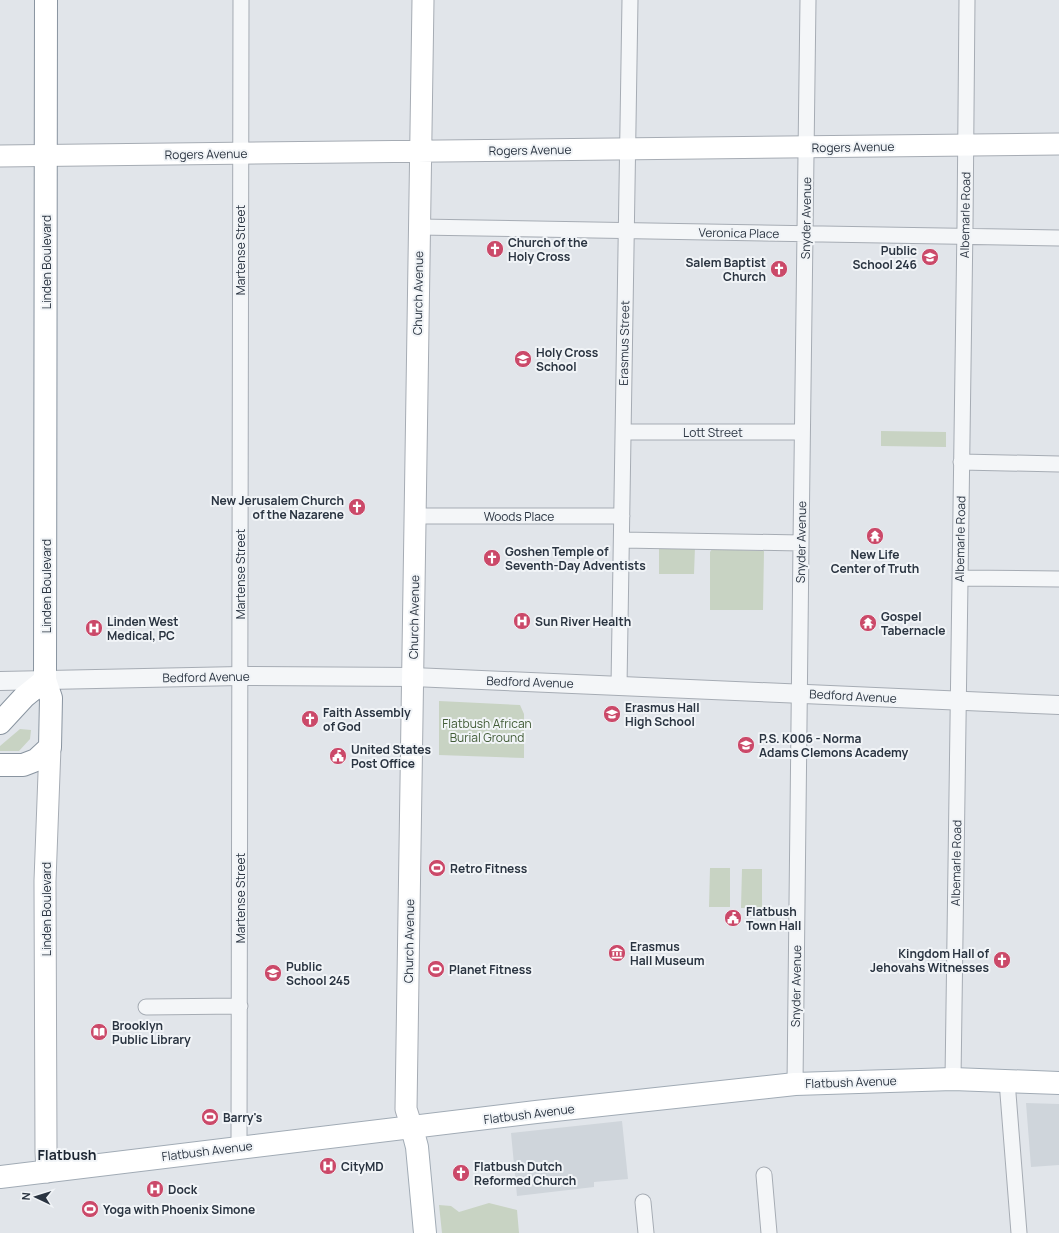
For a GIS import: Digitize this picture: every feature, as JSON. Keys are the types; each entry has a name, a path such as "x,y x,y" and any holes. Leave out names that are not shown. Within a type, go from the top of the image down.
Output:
{"main road":[{"name":"Linden Boulevard","path":"46,0 45,680 51,698 45,881 47,1172"},
{"name":"Church Avenue","path":"423,0 421,152 418,227 416,516 406,1109 417,1147 425,1233"},
{"name":"Rogers Avenue","path":"0,156 1059,144"},
{"path":"0,723 24,697 45,680"},
{"path":"0,765 23,765 36,760 50,747"},
{"name":"Flatbush Avenue","path":"0,1176 47,1172 239,1147 412,1128 536,1112 795,1084 953,1079 1059,1083"}],"street":[{"name":"Martense Street","path":"239,1147 241,0"},
{"name":"Erasmus Street","path":"619,686 630,0"},
{"name":"Snyder Avenue","path":"795,1084 808,0"},
{"name":"Albemarle Road","path":"953,1079 967,0"},
{"name":"Veronica Place","path":"418,227 1059,238"},
{"name":"Lott Street","path":"623,432 802,432"},
{"path":"961,462 1059,464"},
{"name":"Woods Place","path":"416,516 622,516"},
{"path":"622,540 801,543"},
{"path":"960,578 1059,579"},
{"name":"Bedford Avenue","path":"0,680 240,676 413,677 1059,706"},
{"path":"146,1007 240,1006"},
{"path":"1007,1081 1019,1233"},
{"path":"764,1175 769,1233"},
{"path":"644,1202 646,1233"}],"shaded area":[{"path":"1026,1103 1059,1104 1059,1165 1031,1167"},
{"path":"622,1121 628,1179 594,1182 594,1187 517,1196 511,1133"}],"green space":[{"path":"881,431 946,432 946,447 881,446"},
{"path":"659,547 695,547 694,574 659,574"},
{"path":"712,549 764,551 763,610 710,610 710,552"},
{"name":"Flatbush African Burial Ground","path":"439,701 520,705 524,714 524,758 439,755"},
{"path":"20,729 31,730 30,739 19,751 0,751 0,746"},
{"path":"710,868 730,868 730,907 709,907"},
{"path":"742,869 762,869 762,908 741,908"},
{"path":"489,1203 517,1210 519,1233 442,1233 439,1205 451,1206 459,1212"}],"place":[{"name":"Church of the Holy Cross","path":"495,249"},
{"name":"Public School 246","path":"930,257"},
{"name":"Salem Baptist Church","path":"779,269"},
{"name":"Holy Cross School","path":"523,359"},
{"name":"New Jerusalem Church of the Nazarene","path":"357,507"},
{"name":"New Life Center of Truth","path":"875,536"},
{"name":"Goshen Temple of Seventh-Day Adventists","path":"492,558"},
{"name":"Sun River Health","path":"522,621"},
{"name":"Gospel Tabernacle","path":"868,623"},
{"name":"Linden West Medical, PC","path":"94,628"},
{"name":"Erasmus Hall High School","path":"612,714"},
{"name":"Faith Assembly of God","path":"310,719"},
{"name":"P.S. K006 - Norma Adams Clemons Academy","path":"746,745"},
{"name":"United States Post Office","path":"338,756"},
{"name":"Retro Fitness","path":"437,868"},
{"name":"Flatbush Town Hall","path":"733,918"},
{"name":"Erasmus Hall Museum","path":"617,953"},
{"name":"Kingdom Hall of Jehovahs Witnesses","path":"1002,960"},
{"name":"Planet Fitness","path":"436,969"},
{"name":"Public School 245","path":"273,973"},
{"name":"Brooklyn Public Library","path":"99,1032"},
{"name":"Barry's","path":"210,1117"},
{"name":"CityMD","path":"328,1166"},
{"name":"Flatbush Dutch Reformed Church","path":"461,1173"},
{"name":"Dock","path":"155,1189"},
{"name":"Yoga with Phoenix Simone","path":"90,1209"}],"district":[{"name":"Flatbush","path":"67,1154"}]}
